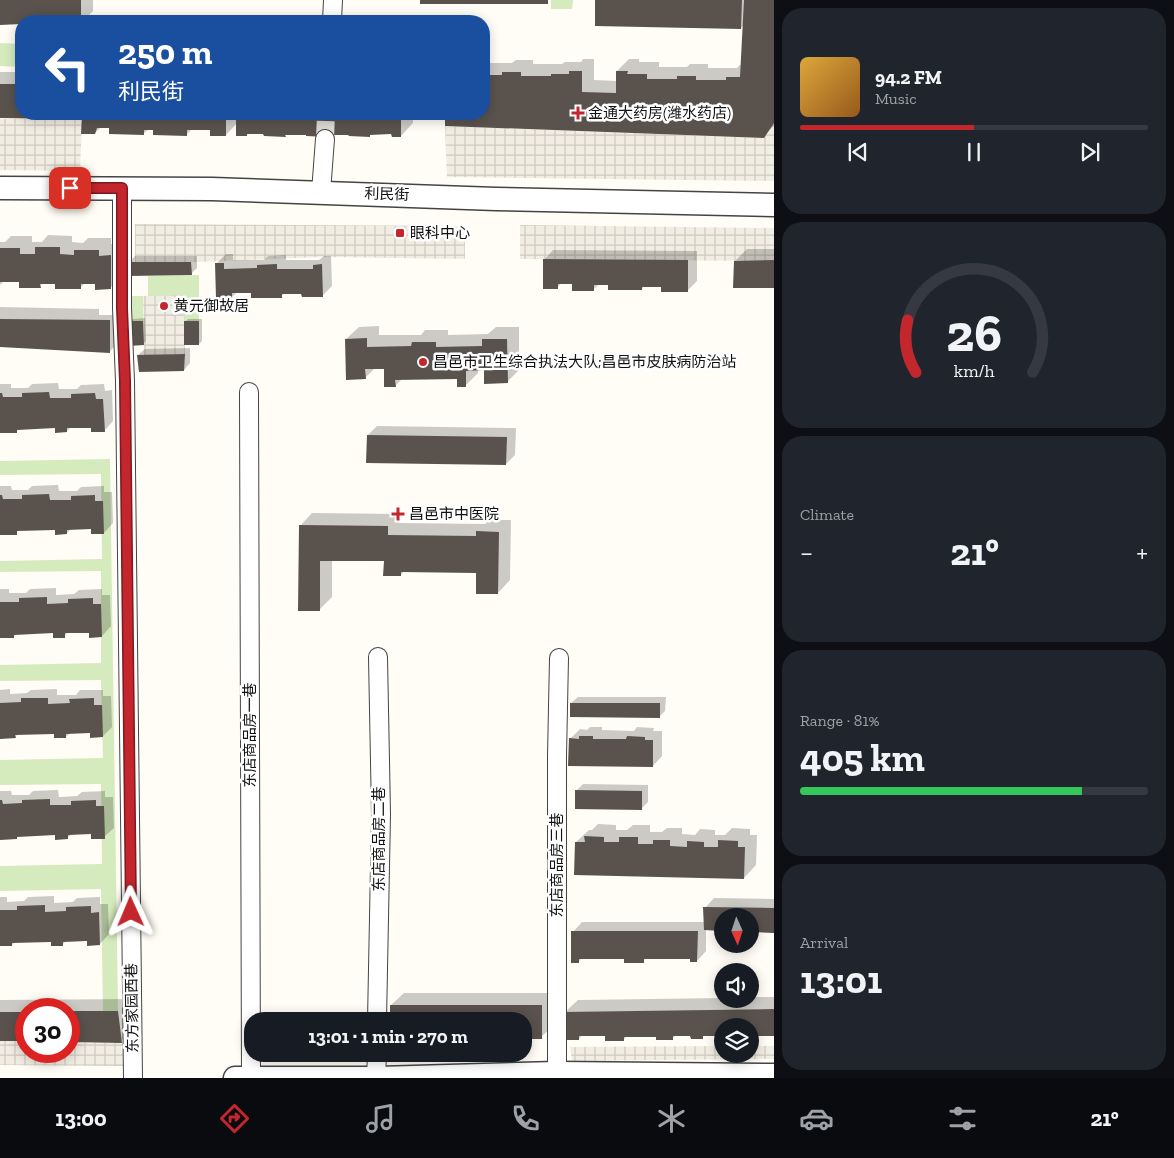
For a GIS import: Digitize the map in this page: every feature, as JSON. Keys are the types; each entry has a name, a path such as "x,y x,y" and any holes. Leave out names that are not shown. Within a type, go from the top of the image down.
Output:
{"street":[{"path":"332,15 333,0"},
{"path":"322,192 325,139"},
{"name":"利民街","path":"0,188 212,188 496,199 774,205"},
{"name":"东方家园西巷","path":"122,188 133,1078"},
{"name":"东店商品房一巷","path":"249,392 251,1078"},
{"name":"东店商品房二巷","path":"377,1012 380,814 378,657"},
{"name":"东店商品房三巷","path":"557,1073 558,658"},
{"path":"376,1078 377,1062"},
{"path":"235,1078 376,1078 557,1073 774,1075"}],"green space":[{"path":"551,0 573,0 572,9 551,9"},
{"path":"0,43 15,44 15,67 0,66"},
{"path":"199,275 199,321 184,321 183,295 148,296 148,276"},
{"path":"128,296 143,296 143,321 129,321"},
{"path":"110,459 118,1011 103,1011 101,889 0,891 0,866 102,864 101,784 0,785 0,760 103,758 101,680 0,681 0,665 101,663 101,571 0,572 0,561 102,559 101,474 0,475 0,461"}],"shaded area":[{"path":"0,119 82,120 80,171 0,170"},
{"path":"774,123 774,181 447,177 445,126 763,138"},
{"path":"135,224 465,226 465,259 322,257 198,262 135,262"},
{"path":"520,225 774,228 774,261 520,259"},
{"path":"184,295 185,354 144,355 143,296"},
{"path":"0,1041 15,1041 15,1063 80,1063 80,1042 122,1043 124,1066 0,1065"},
{"path":"714,1046 714,1060 572,1061 570,1047"},
{"path":"759,1046 774,1046 774,1059 759,1059"}],"building":[{"path":"0,0 81,0 81,15 15,15 15,24 0,25"},
{"path":"420,0 548,0 548,4 420,4"},
{"path":"595,0 742,0 741,29 595,26"},
{"path":"744,0 774,0 774,123 764,138 445,126 445,120 490,120 490,75 502,75 502,72 521,72 521,76 551,76 551,74 569,74 569,71 582,71 582,92 616,93 616,71 628,71 627,74 647,74 647,79 677,79 677,76 696,76 696,80 726,80 726,77 740,77"},
{"path":"0,84 15,84 15,118 0,118"},
{"path":"82,120 226,120 226,136 210,136 210,130 187,130 187,136 153,135 153,130 144,130 144,135 109,134 109,128 97,128 95,134 81,134"},
{"path":"236,120 401,120 401,137 392,137 391,134 370,135 370,137 285,135 286,137 264,136 263,134 236,136"},
{"path":"35,247 60,247 60,254 74,255 74,250 99,250 99,256 111,255 111,289 95,290 95,284 81,284 81,289 55,289 55,284 40,284 41,288 19,288 19,282 0,282 0,248 20,248 20,254 35,254"},
{"path":"543,259 688,260 688,292 661,292 661,287 642,287 642,290 608,290 608,285 594,285 594,291 572,291 572,284 558,284 558,289 543,289"},
{"path":"774,260 774,288 733,288 734,261"},
{"path":"128,262 191,262 192,275 128,276"},
{"path":"215,263 224,263 224,269 257,268 257,265 277,264 277,269 313,269 313,265 322,264 323,297 302,297 301,294 282,294 282,298 251,298 251,293 232,293 232,298 216,298"},
{"path":"0,319 110,320 110,353 0,347"},
{"path":"129,321 143,321 144,345 129,346"},
{"path":"184,321 199,321 199,345 184,345"},
{"path":"367,338 367,347 411,346 412,342 436,342 436,347 482,346 482,339 507,339 508,383 484,384 484,370 466,371 466,387 457,387 457,379 395,380 396,387 384,387 384,369 365,369 366,379 346,380 345,339"},
{"path":"185,354 184,371 139,372 137,355"},
{"path":"49,392 50,398 71,398 71,394 95,393 96,399 103,399 105,432 91,432 91,428 67,428 67,432 55,433 55,428 17,430 17,433 0,433 0,393 2,393 3,397 22,397 22,393"},
{"path":"367,435 507,437 506,465 366,463"},
{"path":"49,494 50,500 71,500 71,496 95,495 95,501 103,501 104,534 91,534 91,529 67,530 67,534 55,535 55,530 17,531 17,535 0,535 0,495 2,495 3,499 22,499 22,495"},
{"path":"299,525 388,526 388,535 476,536 476,531 499,532 498,594 476,594 476,573 401,572 401,576 383,576 384,561 320,561 320,611 298,611"},
{"path":"47,597 47,604 68,603 68,599 93,598 93,604 101,604 102,637 89,638 89,633 65,633 65,638 53,638 53,633 14,635 14,638 0,638 0,602 19,602 19,598"},
{"path":"21,698 48,698 48,704 70,703 69,699 94,698 94,705 102,705 103,737 90,738 90,733 66,734 66,738 54,738 54,734 15,735 16,738 0,739 0,703 21,702"},
{"path":"570,703 660,703 660,718 570,717"},
{"path":"579,736 593,736 593,739 626,739 627,736 645,737 645,740 653,740 653,767 568,766 569,738 579,739"},
{"path":"575,790 642,791 642,810 575,809"},
{"path":"50,799 50,805 71,805 71,801 96,800 96,806 104,806 105,839 91,839 91,834 68,835 68,839 55,840 55,835 0,840 0,800 2,800 3,804 22,803 22,800"},
{"path":"584,836 604,837 604,842 619,842 619,837 638,837 638,844 653,844 653,840 670,840 670,846 687,847 687,841 704,842 704,847 718,847 718,840 738,841 738,847 745,847 744,879 574,875 575,842 585,842"},
{"path":"45,905 45,912 66,911 66,907 91,906 91,913 99,912 100,945 87,946 87,941 63,942 63,946 51,946 51,942 12,943 12,946 0,946 0,910 17,910 17,906"},
{"path":"703,907 774,908 774,933 759,932 759,908 714,908 714,931 704,930"},
{"path":"571,931 698,931 697,962 690,962 690,959 644,959 644,963 624,963 624,959 579,959 579,963 571,963"},
{"path":"390,1005 542,1005 542,1039 532,1039 532,1012 390,1012"},
{"path":"774,1009 774,1036 759,1036 759,1018 714,1018 714,1036 703,1036 703,1039 691,1039 690,1036 673,1036 673,1040 656,1040 656,1037 624,1037 624,1041 605,1041 605,1036 579,1036 579,1040 564,1040 564,1012"},
{"path":"80,1011 118,1011 122,1043 80,1042"},
{"path":"0,1012 15,1012 15,1041 0,1041"}],"tunnel":[{"path":"325,139 326,120"}],"place":[{"name":"金通大药房(潍水药店)","path":"578,113"},
{"name":"眼科中心","path":"400,233"},
{"name":"黄元御故居","path":"164,306"},
{"name":"昌邑市卫生综合执法大队;昌邑市皮肤病防治站","path":"423,362"},
{"name":"昌邑市中医院","path":"398,514"}],"route":[{"path":"70,188 122,188 131,912"}]}
